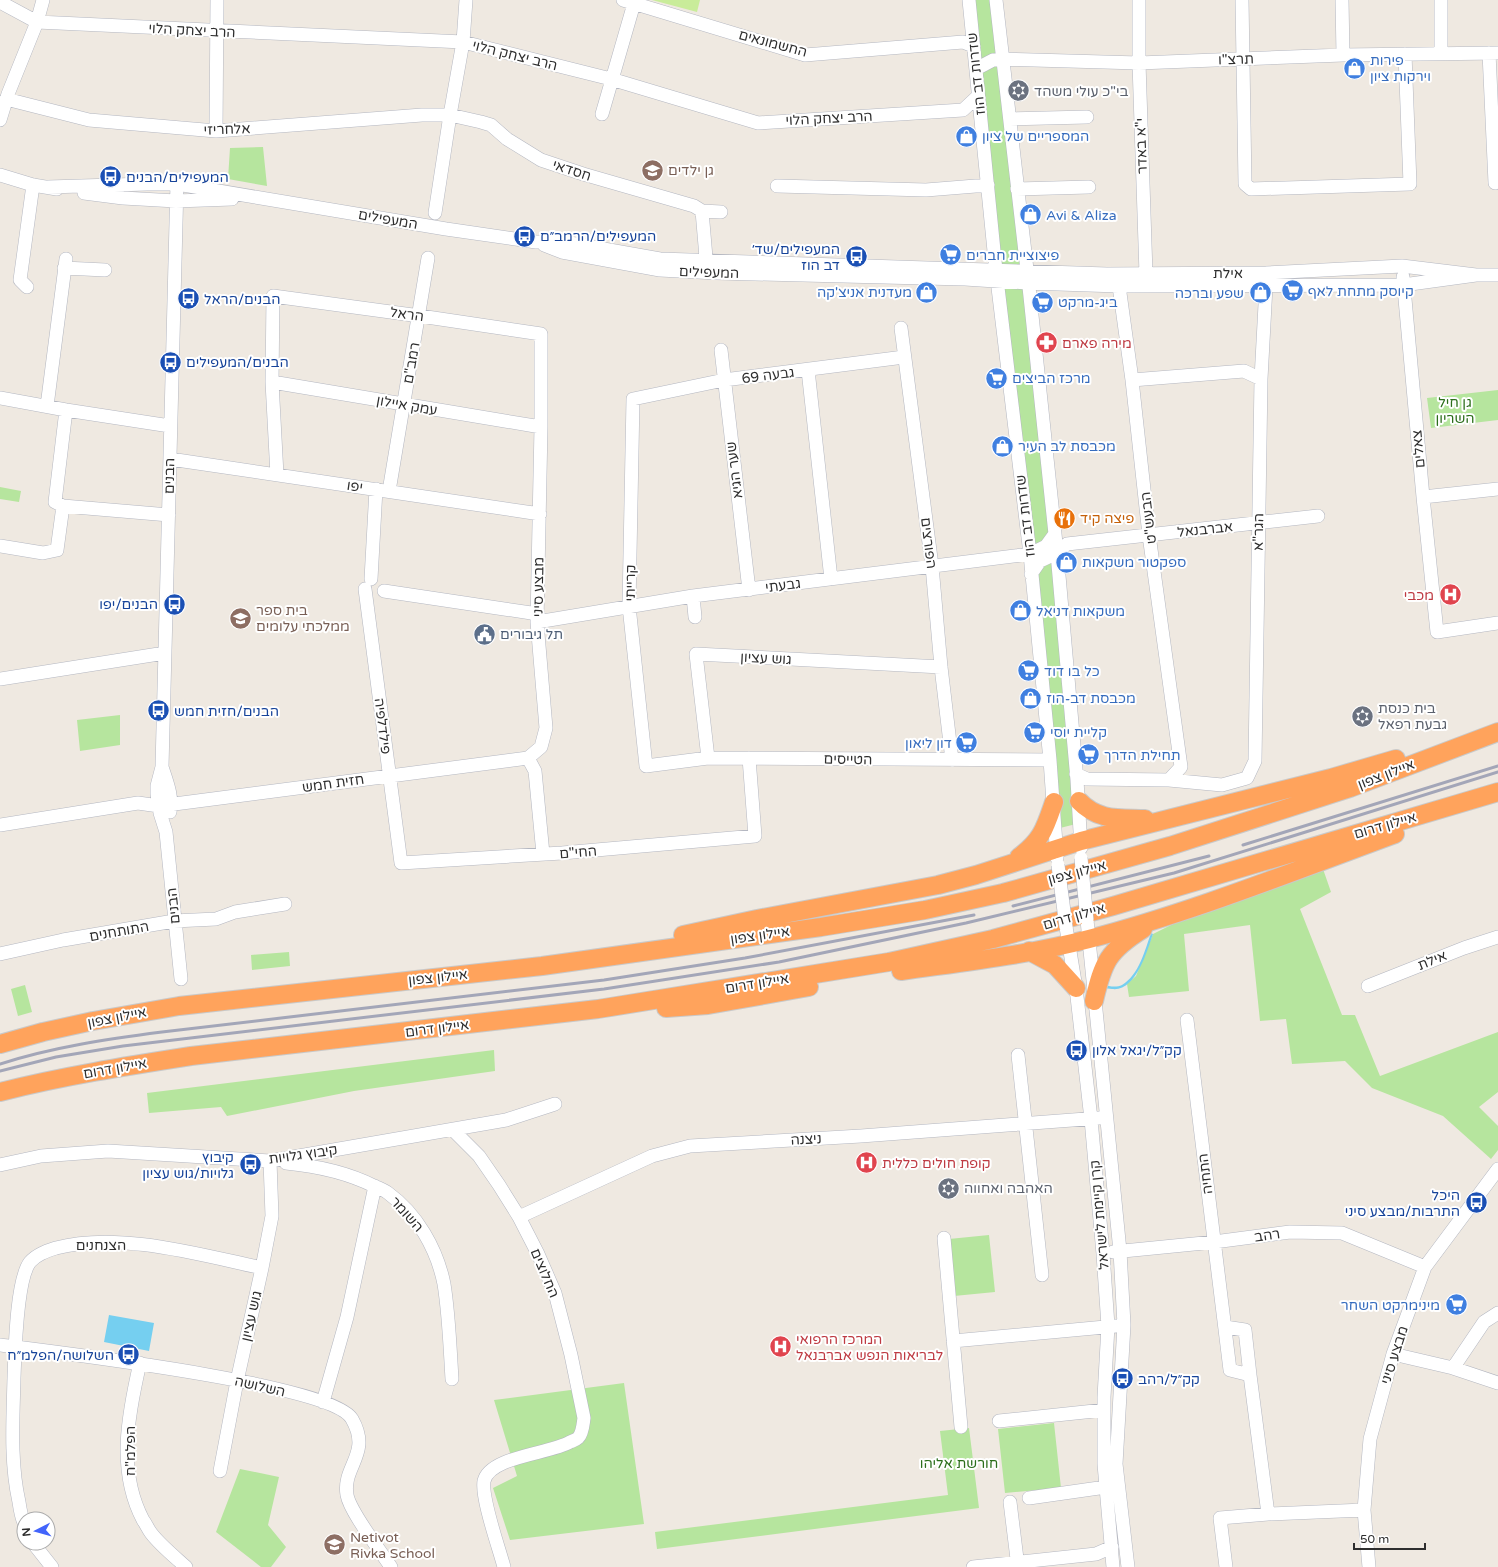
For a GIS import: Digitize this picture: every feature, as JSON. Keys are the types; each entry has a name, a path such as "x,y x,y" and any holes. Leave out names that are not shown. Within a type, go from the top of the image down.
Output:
{"highway":[{"path":"542,966 757,919 938,885 1010,864 1057,856 1081,850 1172,819 1331,778 1498,729"},
{"name":"איילון צפון","path":"0,1044 43,1032 94,1021 179,1006 542,966 821,927 925,910 1003,893 1170,846 1350,788 1498,732"},
{"name":"איילון דרום","path":"0,1092 55,1079 191,1056 598,1009 889,962 965,946 1113,906 1498,792"},
{"path":"1078,794 1087,810 1099,816 1110,818 1172,819"},
{"path":"598,1009 680,1008 708,1005 899,972 1029,952 1067,935 1088,939 1160,918 1226,896 1498,796"},
{"path":"1010,864 1036,842 1044,830 1054,802"},
{"path":"1094,1001 1100,978 1113,952 1126,939 1160,918"},
{"path":"1029,952 1055,965 1076,988"}],"street":[{"path":"0,120 6,91 37,22 43,0"},
{"path":"216,131 217,0"},
{"path":"435,213 463,42 466,0"},
{"name":"שדרות דב הוז","path":"969,0 996,276 1030,554 1054,802 1057,856"},
{"name":"שדרות דב הוז","path":"996,0 1028,277 1054,535 1082,776 1078,794 1087,920"},
{"name":"י\"א באדר","path":"1139,0 1138,63 1146,274"},
{"path":"1242,0 1245,184 1251,189 1410,184 1405,54"},
{"path":"1342,0 1344,55"},
{"path":"1441,0 1441,53"},
{"path":"602,114 631,1"},
{"name":"החשמונאים","path":"631,1 805,55 963,42 974,46"},
{"path":"0,2 37,22"},
{"name":"הרב יצחק הלוי","path":"37,22 463,42 611,79 758,122 963,110 978,96"},
{"path":"1493,53 1496,182"},
{"name":"תרצ\"ו","path":"976,69 993,60 1002,59 1138,63 1344,55 1493,53"},
{"name":"אלחריזי","path":"6,91 89,120 216,131 422,115 450,115"},
{"name":"חסדאי","path":"450,115 491,125 507,139 541,160 583,174 694,206 702,211 721,212"},
{"path":"1010,119 1087,117"},
{"name":"המעפילים","path":"0,175 33,185 122,198 176,201 263,198"},
{"name":"המעפילים","path":"48,187 177,184 446,229 536,242 562,252 660,270 707,267 965,269 996,276"},
{"name":"הבנים","path":"177,184 162,767 166,832 181,979"},
{"path":"27,287 20,280 33,185"},
{"path":"777,186 926,190 988,186"},
{"path":"1017,189 1090,187"},
{"path":"702,211 707,267"},
{"path":"965,269 987,261 994,247"},
{"name":"רמב\"ם","path":"382,490 404,405 420,316 428,258"},
{"path":"46,406 65,264 105,270"},
{"name":"אילת","path":"1028,277 1107,274 1279,272 1402,266 1476,275 1498,275"},
{"name":"צאלים","path":"1402,266 1422,497 1437,632 1498,622"},
{"name":"המעפילים","path":"707,267 965,279 996,276 1028,277"},
{"path":"1266,286 1270,279 1279,272"},
{"path":"1107,274 1119,286"},
{"path":"1146,274 1158,286"},
{"name":"אילת","path":"1028,277 1119,286 1266,286 1403,285 1476,275"},
{"name":"הבעש\"ט","path":"1119,286 1132,380 1149,535 1181,767 1189,782"},
{"name":"הגר\"א","path":"1189,782 1222,785 1247,778 1255,760 1260,379 1266,286"},
{"name":"הראל","path":"272,382 272,296 541,334"},
{"name":"הפורצים","path":"901,328 932,566 941,667 952,760"},
{"name":"מבצע סיני","path":"528,758 541,747 546,728 538,618 541,334"},
{"name":"שער הגיא","path":"721,350 748,590"},
{"name":"גבעה 69","path":"633,399 724,380 904,357"},
{"path":"808,370 831,579"},
{"path":"1132,380 1244,371 1260,379"},
{"path":"272,382 277,475"},
{"name":"עמק איילון","path":"272,382 541,427"},
{"path":"0,398 170,426"},
{"name":"קרייתי","path":"633,399 629,606 646,766"},
{"path":"0,546 42,553 57,550 60,526 59,504 66,410"},
{"name":"יפו","path":"170,459 540,514"},
{"path":"1422,497 1498,489"},
{"name":"פילדלפיה","path":"382,490 368,584 400,863"},
{"path":"59,504 169,515"},
{"name":"אברבנאל","path":"1068,544 1318,516"},
{"path":"1030,554 1046,546 1054,535 1068,544 1057,553 1040,561 1031,574"},
{"name":"גבעתי","path":"384,591 538,618 693,596 1030,554"},
{"path":"693,596 695,617"},
{"path":"0,679 165,653"},
{"name":"גוש עציון","path":"708,758 696,654 941,667"},
{"path":"528,758 535,771 543,854"},
{"name":"חזית חמש","path":"0,825 164,799 390,776 528,758"},
{"name":"הטייסים","path":"646,766 708,758 1050,760"},
{"name":"החי\"ם","path":"400,863 543,854 755,836 749,758"},
{"path":"1169,780 1181,767"},
{"path":"1082,776 1189,782"},
{"name":"קרן קיימת לישראל","path":"1057,856 1067,935 1076,988 1091,1119 1103,1254 1108,1326 1104,1410 1104,1464 1113,1567"},
{"name":"התותחנים","path":"0,954 63,940 174,921 216,919 228,916 235,912 285,904"},
{"name":"קרן קיימת לישראל","path":"1087,920 1120,1252 1124,1325 1116,1464 1128,1567"},
{"name":"אילת","path":"1368,986 1498,936"},
{"name":"התחיה","path":"1187,1020 1230,1370 1250,1375"},
{"path":"1018,1055 1042,1275"},
{"name":"קיבוץ גלויות","path":"0,1165 41,1156 108,1151 270,1161 506,1120 555,1104"},
{"name":"ניצנה","path":"519,1217 652,1156 690,1146 1025,1125 1107,1118"},
{"name":"החלוצים","path":"453,1130 479,1156 499,1185 519,1217 538,1254 555,1293 571,1355 584,1418 583,1427 578,1438 565,1445 502,1463 491,1470 484,1481 484,1499 504,1567"},
{"name":"גוש עציון","path":"220,1470 237,1380 272,1216 270,1161"},
{"name":"השומר","path":"270,1161 332,1170 360,1179 387,1192 407,1210 424,1231 436,1256 444,1284 452,1379"},
{"name":"מבצע סיני","path":"1369,1567 1364,1510 1370,1439 1393,1354 1425,1267 1498,1169"},
{"path":"323,1402 347,1317 375,1186"},
{"name":"רהב","path":"1103,1254 1290,1232 1342,1233 1425,1267"},
{"path":"944,1238 961,1427"},
{"name":"הצנחנים","path":"21,1511 15,1485 12,1433 15,1347 19,1303 23,1279 30,1262 42,1252 71,1244 111,1242 178,1250 262,1268"},
{"path":"1453,1368 1484,1322 1498,1313"},
{"path":"953,1342 1124,1325"},
{"path":"1225,1327 1245,1330 1268,1514"},
{"name":"השלושה","path":"0,1345 140,1364 237,1380 323,1402 339,1408 352,1418 359,1433 359,1448 347,1484 349,1503 391,1567"},
{"path":"1393,1354 1453,1368 1498,1383"},
{"name":"הפלמ\"ח","path":"140,1364 132,1400 127,1444 128,1469 133,1494 151,1533 186,1567"},
{"path":"999,1421 1104,1410"},
{"path":"1029,1498 1106,1487"},
{"path":"1010,1502 1018,1565"},
{"path":"1226,1567 1220,1518 1268,1514 1364,1510"},
{"path":"973,1567 1018,1565 1096,1554 1112,1547"},
{"path":"39,1551 52,1567"}],"green space":[{"path":"652,0 700,0 697,12"},
{"path":"969,0 996,0 1027,272 996,271"},
{"path":"263,147 267,186 228,179 230,148"},
{"path":"997,281 1028,283 1054,535 1030,554"},
{"name":"גן חיל השריון","path":"1498,390 1498,420 1431,428 1427,398"},
{"path":"0,487 21,491 19,502 0,499"},
{"path":"1057,553 1080,823 1056,829 1031,574"},
{"path":"120,715 120,745 80,751 77,720"},
{"path":"1323,869 1331,892 1300,909 1342,1015 1355,1015 1380,1076 1498,1032 1498,1092 1479,1107 1498,1126 1498,1150 1491,1159 1443,1116 1372,1088 1345,1061 1292,1064 1286,1019 1260,1021 1250,925 1184,934 1189,991 1129,997 1127,984 1136,976 1153,934 1179,921"},
{"path":"289,952 290,966 252,970 251,955"},
{"path":"25,985 32,1012 18,1016 11,989"},
{"path":"494,1050 495,1071 354,1091 227,1116 221,1107 149,1113 147,1093"},
{"path":"989,1235 995,1292 954,1296 949,1239"},
{"path":"624,1383 644,1524 510,1540 493,1488 517,1476 494,1400"},
{"path":"1054,1423 1061,1488 1005,1493 998,1429"},
{"name":"חורשת אליהו","path":"969,1428 979,1508 657,1549 655,1532 948,1495 940,1431"},
{"path":"240,1469 279,1477 268,1525 286,1547 271,1567 261,1567 216,1532"}],"water":[{"path":"1151,933 1153,934 1144,960 1128,984 1120,988 1111,989 1103,987 1103,985 1115,987 1120,986 1128,981 1141,962"},
{"path":"109,1315 154,1323 149,1351 104,1342"}],"railway":[{"path":"1243,845 1498,766"},
{"path":"0,1071 56,1057 123,1046 604,989 779,962 966,923 1174,873 1498,772"},
{"path":"1013,906 1209,856"},
{"path":"0,1064 60,1048 142,1035 604,980 745,958 974,915"}],"place":[{"name":"פירות וירקות ציון","path":"1355,68"},
{"name":"בי\"כ עולי משהד","path":"1019,91"},
{"name":"המספריים של ציון","path":"966,136"},
{"name":"גן ילדים","path":"653,170"},
{"name":"המעפילים/הבנים","path":"110,177"},
{"name":"Avi & Aliza","path":"1030,215"},
{"name":"המעפילים/הרמב״ם","path":"524,236"},
{"name":"פיצוציית חברים","path":"950,255"},
{"name":"המעפילים/שד׳ דב הוז","path":"856,257"},
{"name":"קיוסק מתחת לאף","path":"1293,291"},
{"name":"מעדנית אניצ'קה","path":"927,292"},
{"name":"שפע וברכה","path":"1260,293"},
{"name":"הבנים/הראל","path":"188,299"},
{"name":"ביג-מרקט","path":"1042,302"},
{"name":"מירה פארם","path":"1047,343"},
{"name":"הבנים/המעפילים","path":"170,362"},
{"name":"מרכז הביצים","path":"996,378"},
{"name":"מכבסת לב העיר","path":"1003,446"},
{"name":"פיצה קיד","path":"1065,518"},
{"name":"ספקטור משקאות","path":"1067,562"},
{"name":"מכבי","path":"1450,595"},
{"name":"הבנים/יפו","path":"174,604"},
{"name":"משקאות דניאל","path":"1021,611"},
{"name":"בית ספר ממלכתי עלומים","path":"241,618"},
{"name":"תל גיבורים","path":"484,634"},
{"name":"כל בו דוד","path":"1028,671"},
{"name":"מכבסת דב-הוז","path":"1031,698"},
{"name":"הבנים/חזית חמש","path":"158,711"},
{"name":"בית כנסת גבעת רפאל","path":"1363,716"},
{"name":"קליית יוסי","path":"1035,732"},
{"name":"דון ליאון","path":"967,743"},
{"name":"תחילת הדרך","path":"1088,755"},
{"name":"קק״ל/יגאל אלון","path":"1076,1050"},
{"name":"קופת חולים כללית","path":"866,1163"},
{"name":"קיבוץ גלויות/גוש עציון","path":"250,1165"},
{"name":"האהבה ואחווה","path":"949,1188"},
{"name":"היכל התרבות/מבצע סיני","path":"1476,1203"},
{"name":"מינימרקט השחר","path":"1456,1305"},
{"name":"המרכז הרפואי לבריאות הנפש אברבנאל","path":"781,1347"},
{"name":"השלושה/הפלמ״ח","path":"129,1355"},
{"name":"קק״ל/רהב","path":"1123,1379"},
{"name":"Netivot Rivka School","path":"335,1545"}]}
